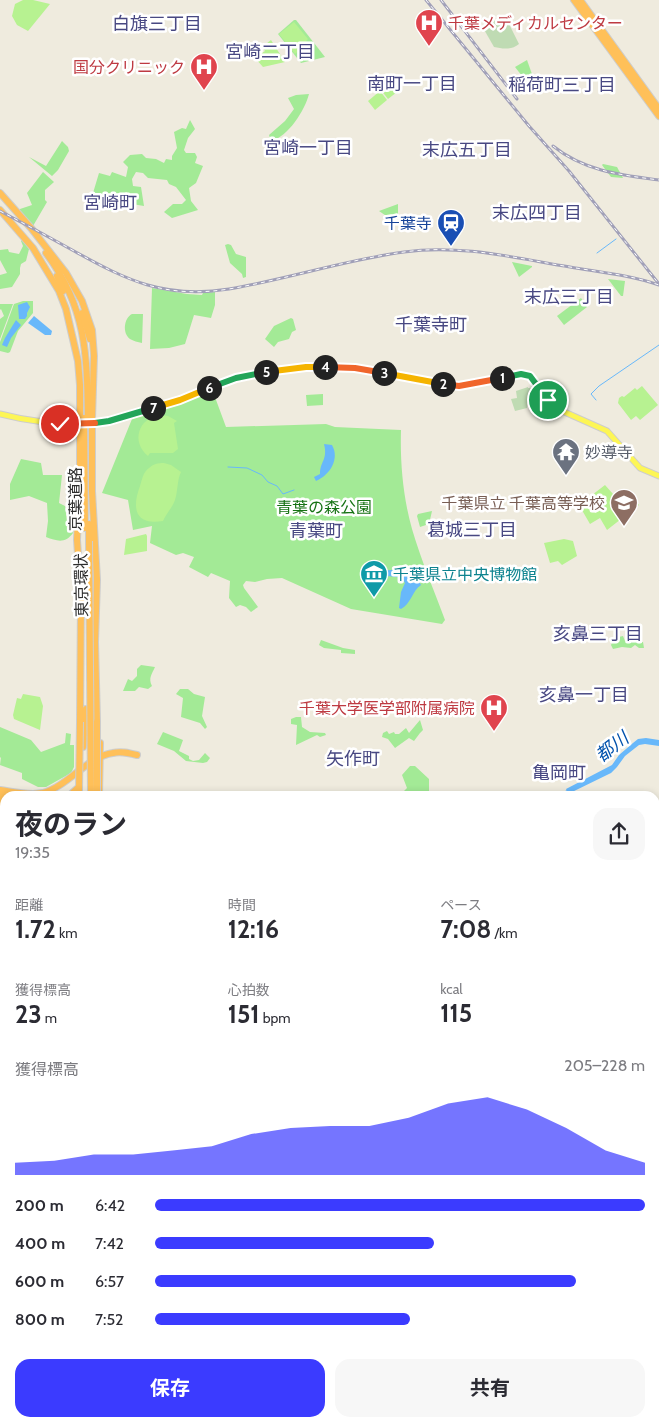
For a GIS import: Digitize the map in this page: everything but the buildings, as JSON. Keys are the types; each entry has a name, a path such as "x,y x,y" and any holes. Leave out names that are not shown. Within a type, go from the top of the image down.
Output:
{"highway":[{"path":"574,0 659,116"},
{"path":"580,0 659,109"},
{"name":"東京環状","path":"0,193 46,247 77,290 91,323 94,356 92,423 93,520 97,580 95,642 98,791"},
{"name":"京葉道路","path":"0,198 40,245 60,273 71,294 83,336 88,377 86,618 89,707 88,791"},
{"name":"京葉道路","path":"0,204 30,238 57,276 72,306 81,344 84,384 90,660 88,791"},
{"name":"東京環状","path":"0,210 33,248 58,291 67,315 79,375 80,482 77,540 81,599 78,791"},
{"path":"40,245 60,270 74,293 86,324 94,356"},
{"path":"57,276 70,314 79,351 79,375"},
{"path":"80,482 81,558 86,618"},
{"path":"90,660 93,520"},
{"path":"96,685 100,759 98,791"},
{"path":"76,791 82,779 84,732 89,707 89,690"},
{"path":"78,791 76,776 80,700"},
{"path":"56,791 109,753 119,752 137,756"},
{"path":"48,791 76,776"}],"main road":[{"path":"0,414 36,422 56,424 109,421 180,400 226,381 285,369 355,368 456,386 524,374 532,377 545,397 560,410 607,431 640,468 659,476"}],"green space":[{"path":"23,0 50,4 28,31 17,25 12,16 15,4"},
{"path":"505,16 519,44 507,49 494,47 482,26"},
{"path":"296,20 325,57 301,63 278,34"},
{"path":"294,22 308,39 306,41 308,43 295,54 279,34"},
{"path":"271,40 285,62 263,67 255,58 265,51 262,47"},
{"path":"527,60 533,77 526,81 515,67"},
{"path":"394,81 401,89 388,99 381,90"},
{"path":"380,91 387,100 375,110 368,101"},
{"path":"309,94 304,108 295,122 284,134 271,141 269,135 285,121 294,109 288,98"},
{"path":"190,120 195,129 188,138 184,150 186,153 195,153 197,157 195,163 203,166 196,183 189,188 191,201 198,210 172,218 164,212 173,204 182,204 186,200 176,187 169,184 167,180 148,178 143,173 136,172 132,179 133,186 141,187 144,206 132,204 132,196 126,192 115,202 117,212 103,209 90,203 99,173 110,176 112,172 126,177 128,167 123,162 130,155 142,154 146,158 156,159 164,163 166,159 172,160 172,156 177,148 174,132 182,128 186,129"},
{"path":"62,141 69,151 58,170 52,176 29,157 46,166"},
{"path":"603,164 617,167 623,178 611,177"},
{"path":"43,172 54,182 45,190 45,200 47,202 33,226 20,213 20,209 32,205 27,193"},
{"path":"398,204 398,224 379,211"},
{"path":"22,240 29,249 26,261 21,264 20,274 12,287 0,289 0,275 7,273 0,260 0,250 8,249 9,252 19,254 23,246"},
{"path":"225,245 231,245 236,254 246,257 246,277 243,278 242,274 230,263"},
{"path":"512,262 532,266 532,267 519,277"},
{"path":"608,279 625,281 623,296 621,296"},
{"path":"152,288 202,295 203,293 215,292 215,305 211,318 194,315 185,344 169,348 150,349"},
{"path":"581,298 587,307 564,325 557,316"},
{"path":"23,301 33,301 33,313 18,331 10,352 0,351 0,342 14,304"},
{"path":"0,304 13,304 0,339 0,319 4,316 0,310"},
{"path":"132,314 143,314 142,343 134,341 127,336 125,326 127,319"},
{"path":"291,318 296,330 292,332 289,339 278,342 274,347 265,339 274,326"},
{"path":"642,386 658,405 640,420 636,416 631,420 618,403 619,398"},
{"path":"528,387 534,388 536,394 527,398 527,408 515,411 511,399 517,398 516,391"},
{"name":"青葉の森公園","path":"212,389 226,427 326,424 335,427 401,430 401,455 406,505 419,552 445,620 442,624 351,609 282,578 255,582 246,581 243,585 244,588 258,607 251,612 246,607 240,605 236,607 229,598 230,581 211,573 208,577 189,567 194,557 183,553 176,555 150,543 152,526 133,530 128,500 102,493 132,419 136,416 169,407"},
{"path":"323,394 323,405 307,406 306,395"},
{"path":"160,415 168,416 177,421 174,423 178,449 173,453 150,453 148,456 140,444 139,431 146,421"},
{"path":"21,459 41,463 43,475 62,475 59,503 65,506 67,521 72,525 73,533 67,539 57,540 46,537 48,521 47,503 29,496 10,500 10,484"},
{"path":"164,463 171,465 181,472 175,500 163,521 146,521 141,518 136,508 142,479 145,472 151,467"},
{"path":"605,485 613,494 623,498 629,492 639,505 607,530 600,518 590,524 579,505"},
{"path":"432,511 429,524 420,527 418,514"},
{"path":"146,534 147,551 124,555 126,539"},
{"path":"564,539 573,541 577,556 562,565 558,561 550,563 544,543"},
{"path":"623,636 625,641 643,642 644,648 639,648 635,645 631,648 613,649 611,645 614,638"},
{"path":"321,640 355,650 355,654 341,653 341,650 324,648 319,645"},
{"path":"141,665 155,667 150,678 152,686 148,689 139,687 135,691 123,691 128,679 132,681 137,676 137,669"},
{"path":"180,689 188,689 194,694 205,697 202,716 207,727 205,729 200,723 181,717 183,698 176,694"},
{"path":"23,694 40,697 43,706 40,730 14,719 13,715 17,698 21,699"},
{"path":"301,717 302,727 310,732 325,733 326,735 320,737 317,735 296,745 297,725 291,724 291,719"},
{"path":"420,720 423,730 414,741 409,738 395,748 388,739 382,737 383,733 387,731 389,734 394,732 399,734 406,728 409,733"},
{"path":"0,727 31,740 41,752 65,743 66,733 71,734 70,745 74,745 74,767 71,773 46,787 38,787 22,779 22,773 0,765"},
{"path":"163,732 183,740 179,751 189,756 189,759 193,761 199,760 205,753 210,758 207,762 203,763 186,761 174,751 157,744"},
{"path":"410,766 415,766 429,779 429,791 404,791 407,788 402,775"}],"water":[{"path":"27,302 30,307 27,316 25,319 19,319 18,305"},
{"path":"34,316 52,331 51,335 45,335 28,323"},
{"path":"16,320 21,325 7,347 2,345 5,338"},
{"path":"324,444 332,445 335,456 334,461 326,475 316,481 314,477 320,474 324,457"},
{"path":"401,569 414,572 421,585 401,609 399,608 401,592 405,583 402,578 377,575 370,572"},
{"path":"638,739 659,740 659,746 639,745 625,756 611,773 574,791 567,791 566,789 612,765 619,755"}],"waterway":[{"path":"597,253 616,239"},
{"path":"596,400 591,394 599,386 659,345"},
{"path":"228,467 247,468 262,475 268,482 277,486 283,494 294,490"}],"railway":[{"path":"426,0 529,126 569,171 659,284"},
{"path":"441,0 517,99"},
{"path":"553,146 577,161 590,166 617,174 659,180"},
{"path":"0,211 94,262 130,279 148,285 185,292 229,289 382,255 425,250 467,251 508,256 626,276 659,285"}],"place":[{"name":"千葉メディカルセンター","path":"429,47"},
{"name":"国分クリニック","path":"204,91"},
{"name":"千葉寺","path":"451,247"},
{"name":"妙導寺","path":"566,476"},
{"name":"千葉県立 千葉高等学校","path":"624,527"},
{"name":"千葉県立中央博物館","path":"374,598"},
{"name":"千葉大学医学部附属病院","path":"494,732"}],"district":[{"name":"白旗三丁目","path":"157,24"},
{"name":"宮崎二丁目","path":"270,52"},
{"name":"南町一丁目","path":"412,84"},
{"name":"稲荷町三丁目","path":"562,85"},
{"name":"宮崎一丁目","path":"308,148"},
{"name":"末広五丁目","path":"467,150"},
{"name":"宮崎町","path":"110,203"},
{"name":"末広四丁目","path":"537,213"},
{"name":"末広三丁目","path":"569,297"},
{"name":"千葉寺町","path":"431,325"},
{"name":"葛城三丁目","path":"472,530"},
{"name":"青葉町","path":"316,531"},
{"name":"亥鼻三丁目","path":"598,634"},
{"name":"亥鼻一丁目","path":"584,695"},
{"name":"矢作町","path":"353,759"},
{"name":"亀岡町","path":"559,773"}],"route":[{"path":"60,424 105,422 180,400 236,378 306,367 355,368 456,386 524,374 532,377 548,400"}],"water label":[{"name":"都川","path":"612,747"}]}
